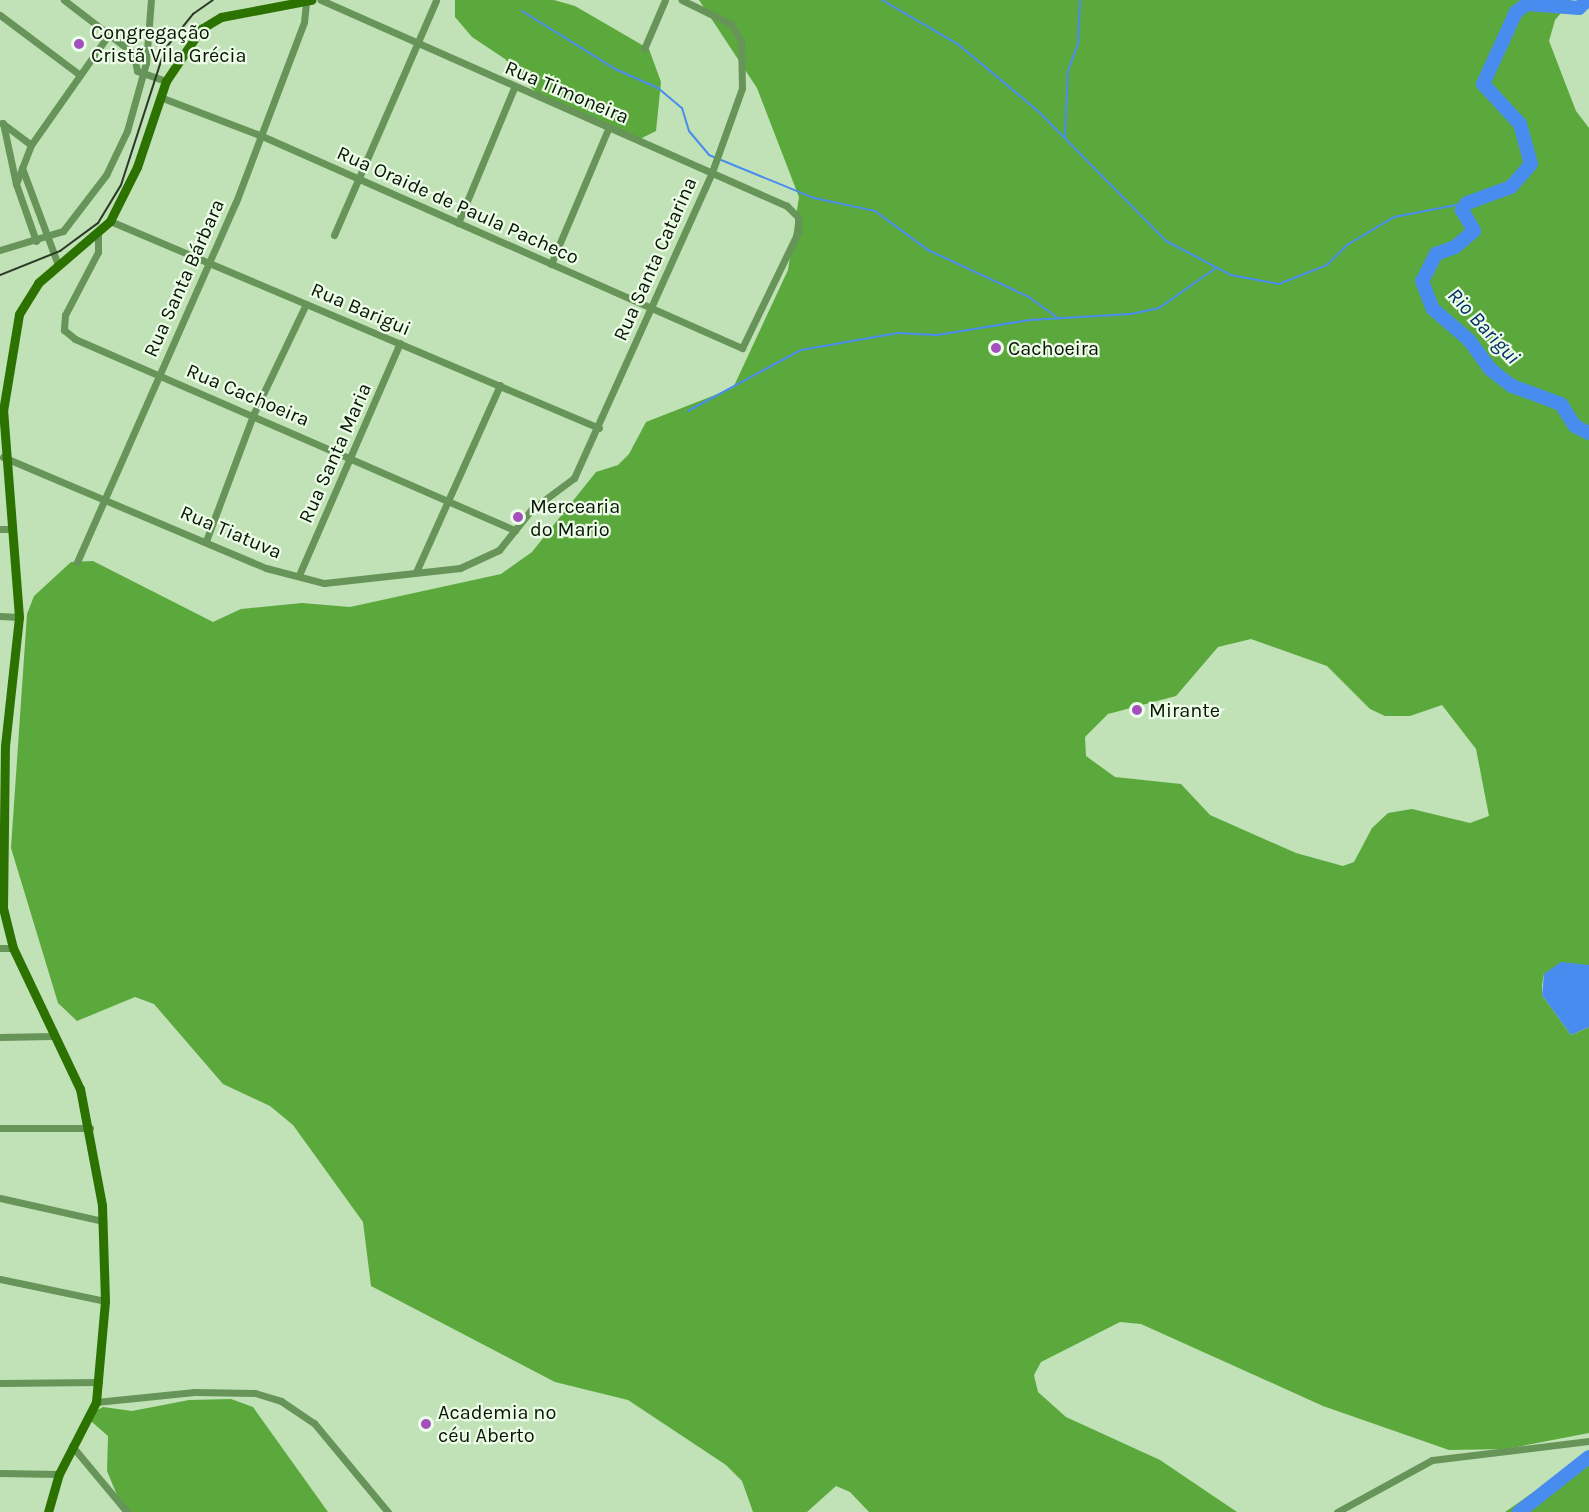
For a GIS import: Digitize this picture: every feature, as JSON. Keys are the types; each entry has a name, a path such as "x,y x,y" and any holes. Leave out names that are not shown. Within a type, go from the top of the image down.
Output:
{"main road":[{"path":"48,1512 59,1474 96,1402 105,1300 103,1221 90,1128 80,1089 13,948 3,908 0,846 19,616 5,529 1,442 19,314 28,295 110,221 137,167 166,81 185,47 221,17 309,1"}],"street":[{"path":"64,0 133,53 142,74"},
{"path":"0,250 48,237 81,212 106,175 127,131 142,74 151,0"},
{"name":"Rua Timoneira","path":"321,0 514,88 788,206 798,217 798,232 742,348"},
{"path":"334,235 436,0"},
{"path":"644,49 665,0"},
{"name":"Rua Santa Catarina","path":"515,530 531,510 574,478 599,428 712,172 742,88 741,40 721,16 682,0"},
{"name":"Rua Santa Bárbara","path":"77,562 103,496 208,263 262,136 309,1"},
{"path":"0,15 80,75"},
{"path":"16,184 32,145 109,34"},
{"path":"142,74 166,81"},
{"path":"458,223 514,88"},
{"name":"Rua Oraide de Paula Pacheco","path":"160,98 262,136 742,348"},
{"path":"1,122 32,145"},
{"path":"1,122 16,184 36,241"},
{"path":"551,264 609,127"},
{"path":"22,168 58,266"},
{"name":"Rua Barigui","path":"110,221 599,428"},
{"name":"Rua Cachoeira","path":"98,234 98,252 66,315 64,330 157,375 354,457 515,530"},
{"path":"206,541 253,415 306,304"},
{"name":"Rua Santa Maria","path":"299,575 354,457 400,343"},
{"path":"416,572 450,502 500,385"},
{"name":"Rua Tiatuva","path":"3,457 103,496 266,568 347,583 479,561 499,550 515,530"},
{"path":"0,616 19,616"},
{"path":"0,702 12,702"},
{"path":"0,948 13,948"},
{"path":"0,1037 53,1036"},
{"path":"0,1128 90,1128"},
{"path":"0,1198 103,1221"},
{"path":"0,1279 105,1300"},
{"path":"0,1383 99,1382"},
{"path":"96,1402 194,1392 255,1393 282,1401 314,1423 388,1512"},
{"path":"1337,1512 1432,1460 1589,1441"},
{"path":"72,1446 127,1512"},
{"path":"0,1473 59,1474"}],"green space":[{"path":"455,0 554,0 575,6 649,49 661,82 656,131 634,142 603,124 546,103 505,59 472,37 455,17"},
{"path":"699,0 1572,0 1555,20 1549,41 1576,111 1589,128 1589,965 1544,974 1542,995 1571,1035 1589,1027 1589,1433 1506,1449 1449,1450 1323,1406 1141,1324 1120,1322 1041,1362 1034,1375 1038,1392 1066,1417 1160,1460 1237,1512 869,1512 850,1492 836,1486 807,1512 753,1512 742,1481 726,1465 628,1400 555,1382 371,1286 363,1222 293,1125 270,1106 223,1084 154,1004 135,997 77,1021 58,1003 11,848 27,614 34,596 71,562 93,561 213,622 241,609 302,603 350,607 501,574 532,552 596,472 618,465 629,454 646,422 733,388 788,270 799,197 757,88","holes":["1251,639 1327,666 1370,709 1385,716 1410,716 1442,705 1476,749 1489,816 1470,823 1412,809 1388,813 1372,828 1354,862 1343,866 1296,853 1210,815 1181,784 1115,777 1086,756 1085,737 1108,714 1176,696 1218,647"]},
{"path":"231,1399 253,1407 328,1512 124,1512 107,1471 108,1436 85,1416 103,1407 132,1411 189,1400"},
{"path":"1589,1453 1589,1512 1505,1512 1567,1469"}],"water":[{"path":"1561,962 1589,965 1589,1027 1571,1035 1542,995 1544,974"}],"waterway":[{"path":"882,0 959,45 1039,112 1166,241 1231,275 1279,284 1327,265 1347,245 1394,217 1467,203"},
{"path":"1065,137 1068,71 1078,43 1080,0"},
{"name":"Rio Barigui","path":"1587,0 1579,8 1527,4 1516,12 1483,84 1520,124 1531,164 1511,187 1467,203 1462,210 1474,231 1455,247 1436,254 1422,281 1433,309 1469,340 1490,369 1512,386 1561,404 1575,426 1589,433"},
{"path":"522,11 615,69 658,88 682,108 689,131 709,155 814,198 875,211 928,250 1029,297 1059,319"},
{"path":"688,411 801,350 897,333 937,335 1030,320 1131,314 1159,308 1216,268"},
{"name":"Rio Barigui","path":"1519,1512 1589,1457"}],"railway":[{"path":"0,275 60,251 98,223 121,185 165,49 193,14 213,0"}],"place":[{"name":"Congregação Cristã Vila Grécia","path":"79,44"},
{"name":"Cachoeira","path":"996,348"},
{"name":"Mercearia do Mario","path":"518,517"},
{"name":"Mirante","path":"1137,710"},
{"name":"Academia no céu Aberto","path":"426,1424"}]}
